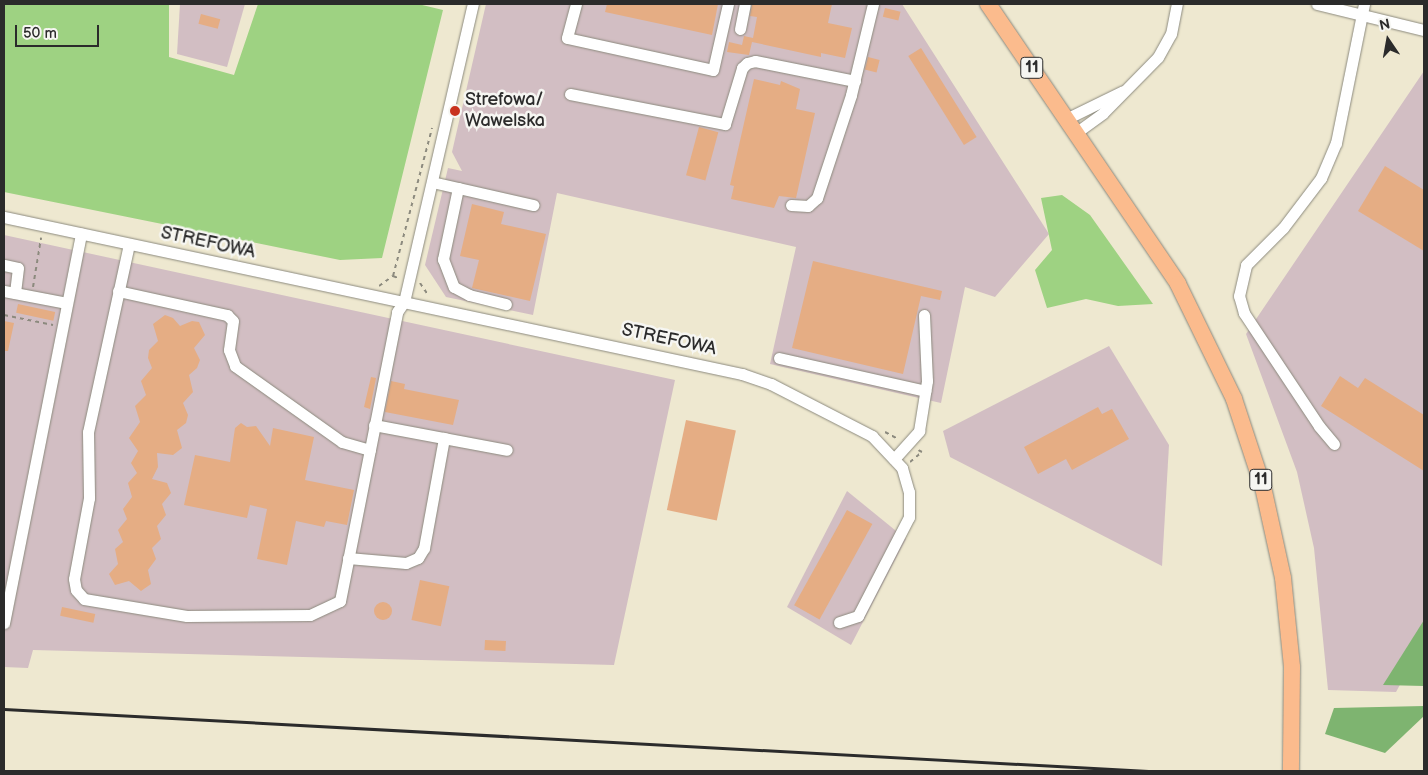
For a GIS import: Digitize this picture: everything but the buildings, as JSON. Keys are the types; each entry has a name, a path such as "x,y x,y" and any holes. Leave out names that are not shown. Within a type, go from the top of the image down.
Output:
{"highway":[{"name":"11","path":"988,4 1068,118 1178,284 1217,360 1246,430 1272,521 1285,594 1293,686 1290,771"}],"street":[{"path":"129,244 88,432 89,498 74,579 76,590 84,599 187,616 310,615 340,601 397,312 404,302 473,4"},
{"path":"576,4 567,38 713,70 728,4"},
{"path":"740,29 745,4"},
{"path":"791,205 808,206 817,198 855,81 873,4"},
{"path":"1077,132 1103,113 1123,91 1145,73 1165,46 1174,27 1177,4"},
{"path":"1317,4 1363,9 1424,30"},
{"path":"1334,444 1244,312 1239,296 1246,265 1283,228 1321,178 1336,143 1363,9"},
{"path":"570,94 725,124 742,68 747,63 756,61 855,81"},
{"path":"1068,118 1123,91"},
{"path":"432,182 533,205"},
{"path":"458,188 443,259 454,287 469,295 506,304"},
{"name":"STREFOWA","path":"4,217 750,376 872,436 902,468 909,492 909,517 858,616 839,622"},
{"path":"4,623 81,234"},
{"path":"4,265 18,268 9,292 67,303"},
{"path":"118,291 227,314 233,321 229,350 234,366 342,442 370,450"},
{"path":"894,459 919,431 925,391 924,314"},
{"path":"779,358 925,391"},
{"path":"374,425 507,450"},
{"path":"348,558 406,563 418,558 424,548 444,438"}],"path":[{"path":"393,276 432,127"},
{"path":"31,296 41,238"},
{"path":"4,315 63,327"}],"shaded area":[{"path":"180,4 245,4 227,67 177,54"},
{"path":"486,4 902,4 1049,234 995,297 965,287 941,403 770,364 796,247 557,193 533,315 446,297 425,265 448,168 462,171 452,152"},
{"path":"1424,71 1424,641 1396,692 1328,690 1314,548 1297,472 1246,334"},
{"path":"4,235 675,380 614,665 33,650 28,668 4,667"},
{"path":"1109,346 1169,445 1162,566 950,457 943,431"},
{"path":"847,491 906,539 851,645 787,607"}],"green space":[{"path":"4,4 169,4 169,57 234,75 258,4 418,4 443,10 382,258 340,260 4,192"},
{"path":"1062,195 1090,215 1153,304 1118,306 1086,299 1047,308 1035,270 1052,250 1041,198"},
{"path":"1424,620 1424,686 1383,685"},
{"path":"1424,706 1424,716 1385,753 1325,734 1334,708"}],"railway":[{"path":"4,709 1148,771"}],"place":[{"name":"Strefowa/ Wawelska","path":"455,111"}]}
